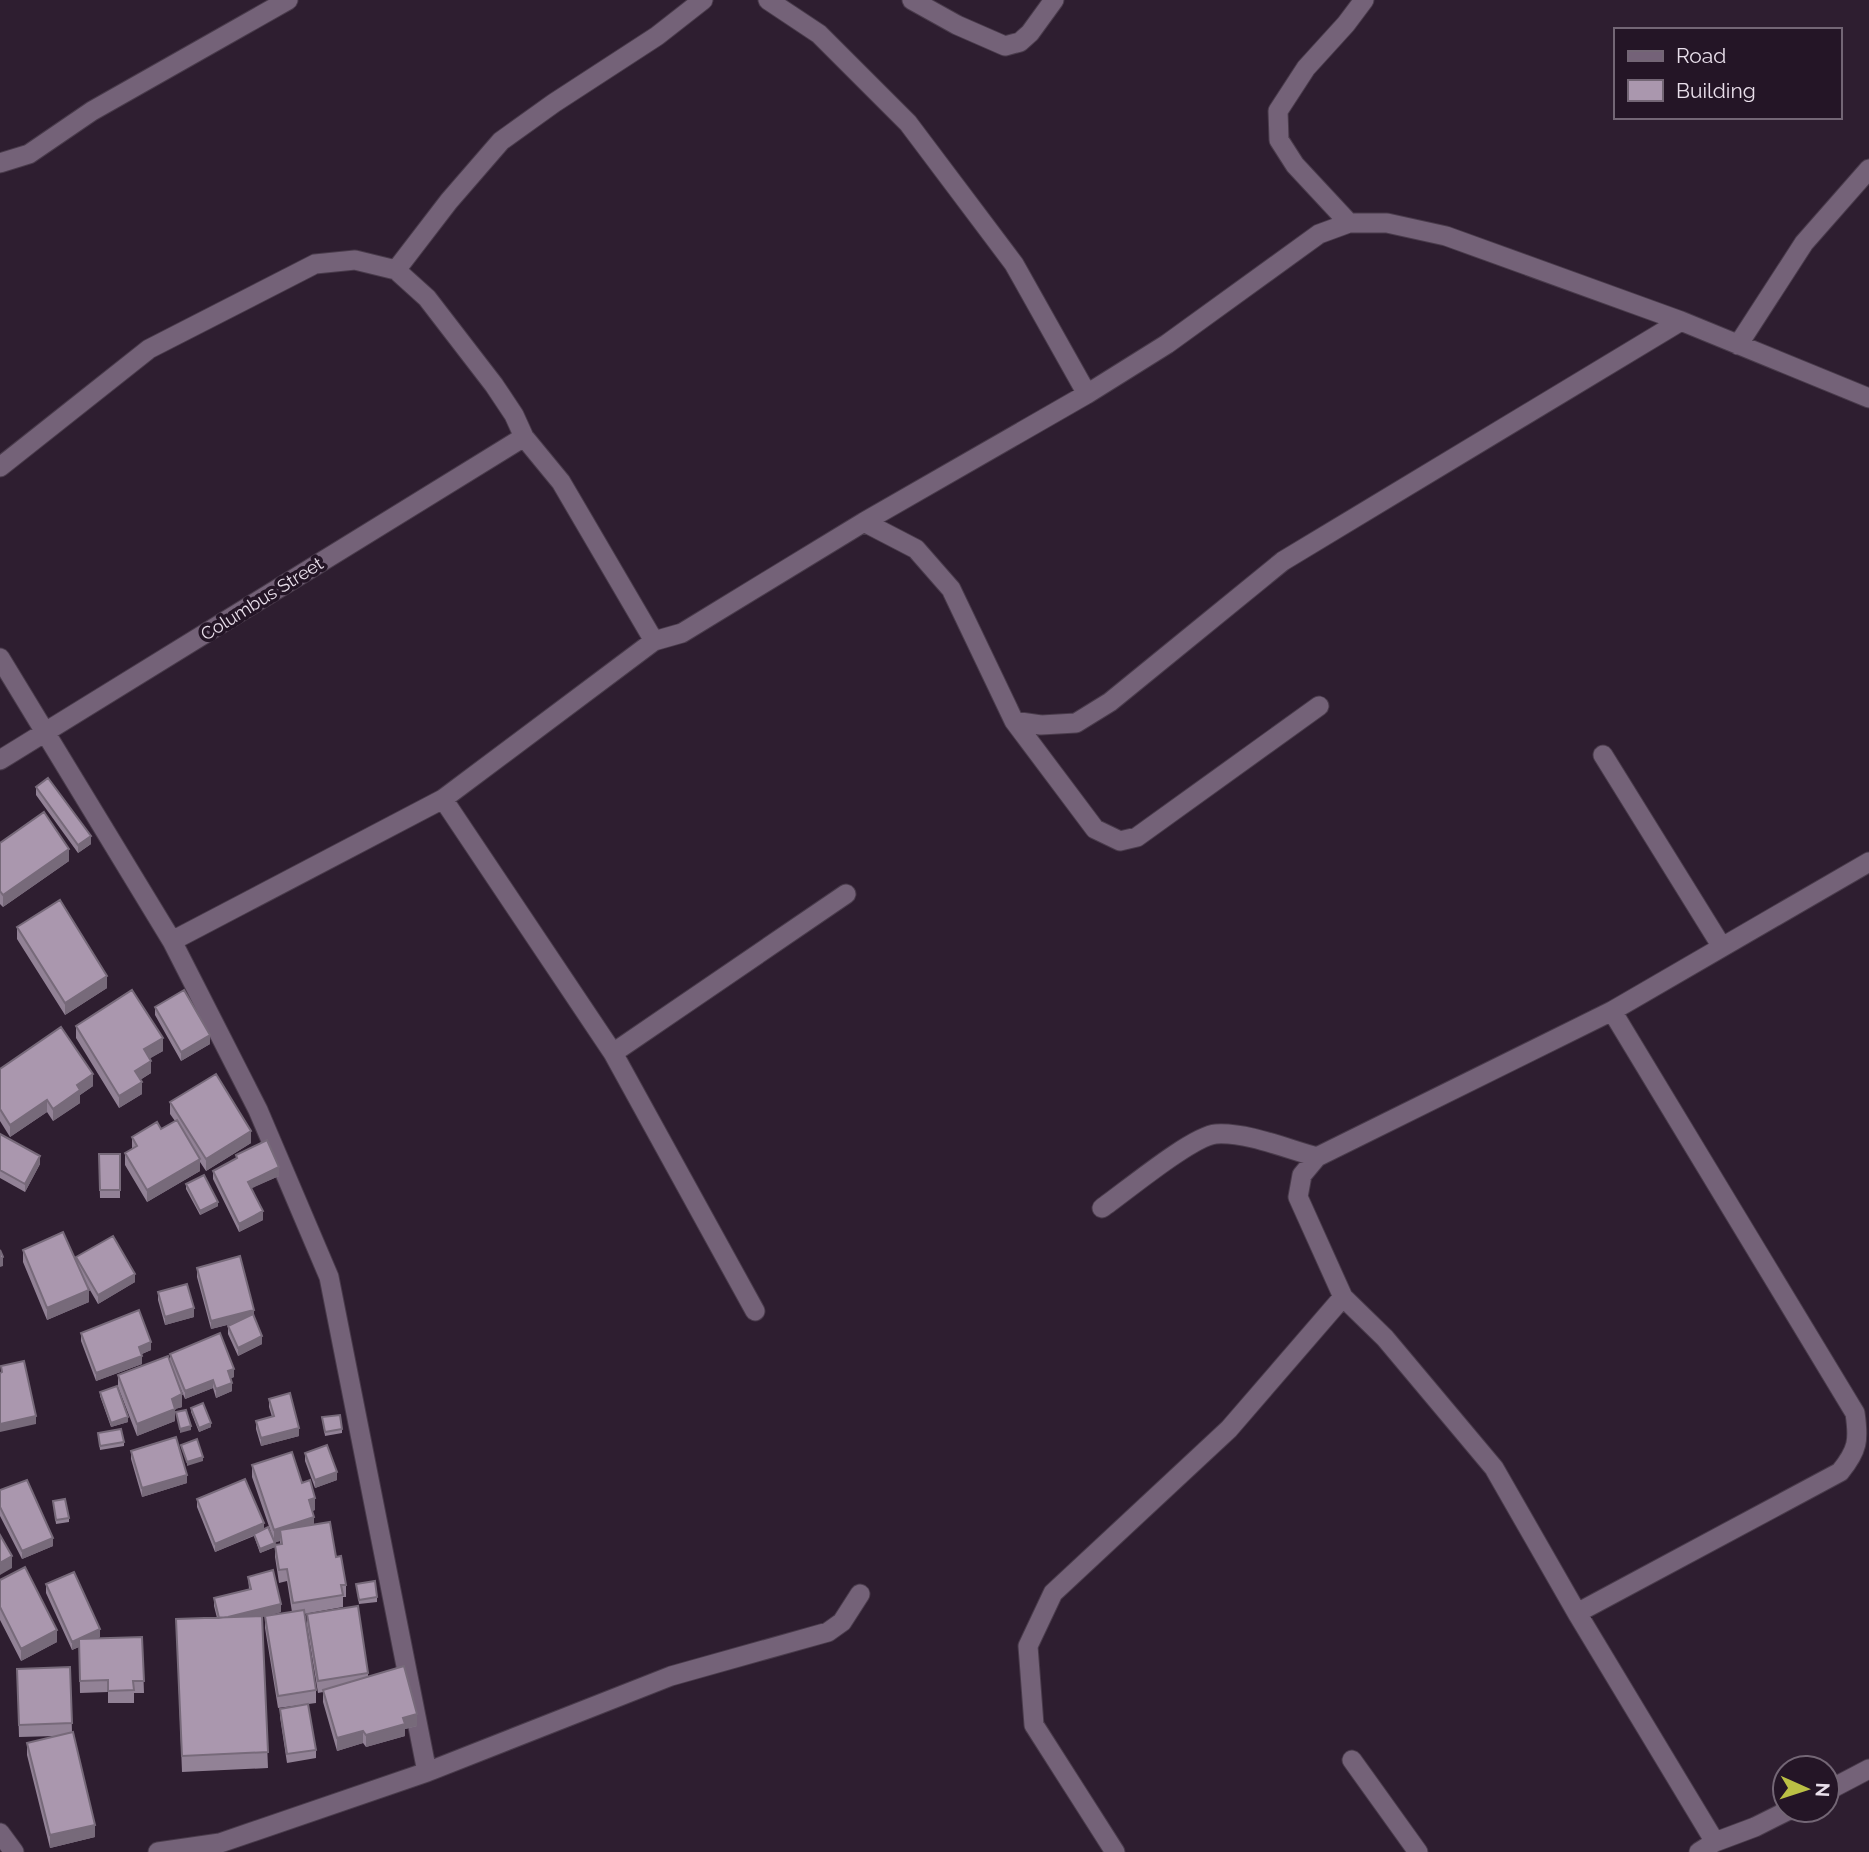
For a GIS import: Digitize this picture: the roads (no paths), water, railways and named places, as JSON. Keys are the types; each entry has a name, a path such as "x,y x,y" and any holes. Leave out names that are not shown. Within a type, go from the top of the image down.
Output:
{"street":[{"path":"0,163 29,153 92,111 266,5 288,0"},
{"path":"396,270 500,141 657,36 703,0"},
{"path":"768,0 819,34 908,123 1014,264 1087,394"},
{"path":"912,0 957,25 1005,46 1020,42 1030,33 1054,0"},
{"path":"1349,223 1295,165 1279,140 1278,111 1306,68 1364,0"},
{"path":"1738,345 1804,243 1869,169"},
{"path":"172,941 443,799 654,641 681,633 1087,394 1167,344 1319,234 1349,223 1387,223 1446,236 1681,321 1869,398"},
{"path":"0,467 149,349 315,264 355,260 396,270 427,298 494,385 514,415 524,437 561,482 654,641"},
{"path":"1014,721 1041,725 1076,723 1110,702 1283,561 1681,321"},
{"name":"Columbus Street","path":"0,760 524,437"},
{"path":"864,523 916,550 951,589 1014,721 1095,829 1119,841 1137,837 1319,706"},
{"path":"0,658 172,941 258,1110 329,1278 427,1772"},
{"path":"1603,755 1722,947"},
{"path":"443,799 613,1053 755,1311"},
{"path":"1771,1819 1707,1847 1494,1468 1385,1338 1343,1297 1298,1197 1302,1175 1317,1157 1612,1011 1869,862"},
{"path":"613,1053 846,894"},
{"path":"1577,1613 1840,1472 1864,1436 1855,1413 1612,1011"},
{"path":"1102,1208 1189,1146 1212,1134 1232,1134 1317,1157"},
{"path":"1115,1852 1034,1726 1028,1646 1053,1592 1230,1429 1343,1297"},
{"path":"158,1852 222,1847 427,1772 671,1676 828,1632 842,1622 860,1594"},
{"path":"1352,1760 1418,1852"},
{"path":"1841,1784 1869,1769"},
{"path":"0,1833 14,1852"}]}
